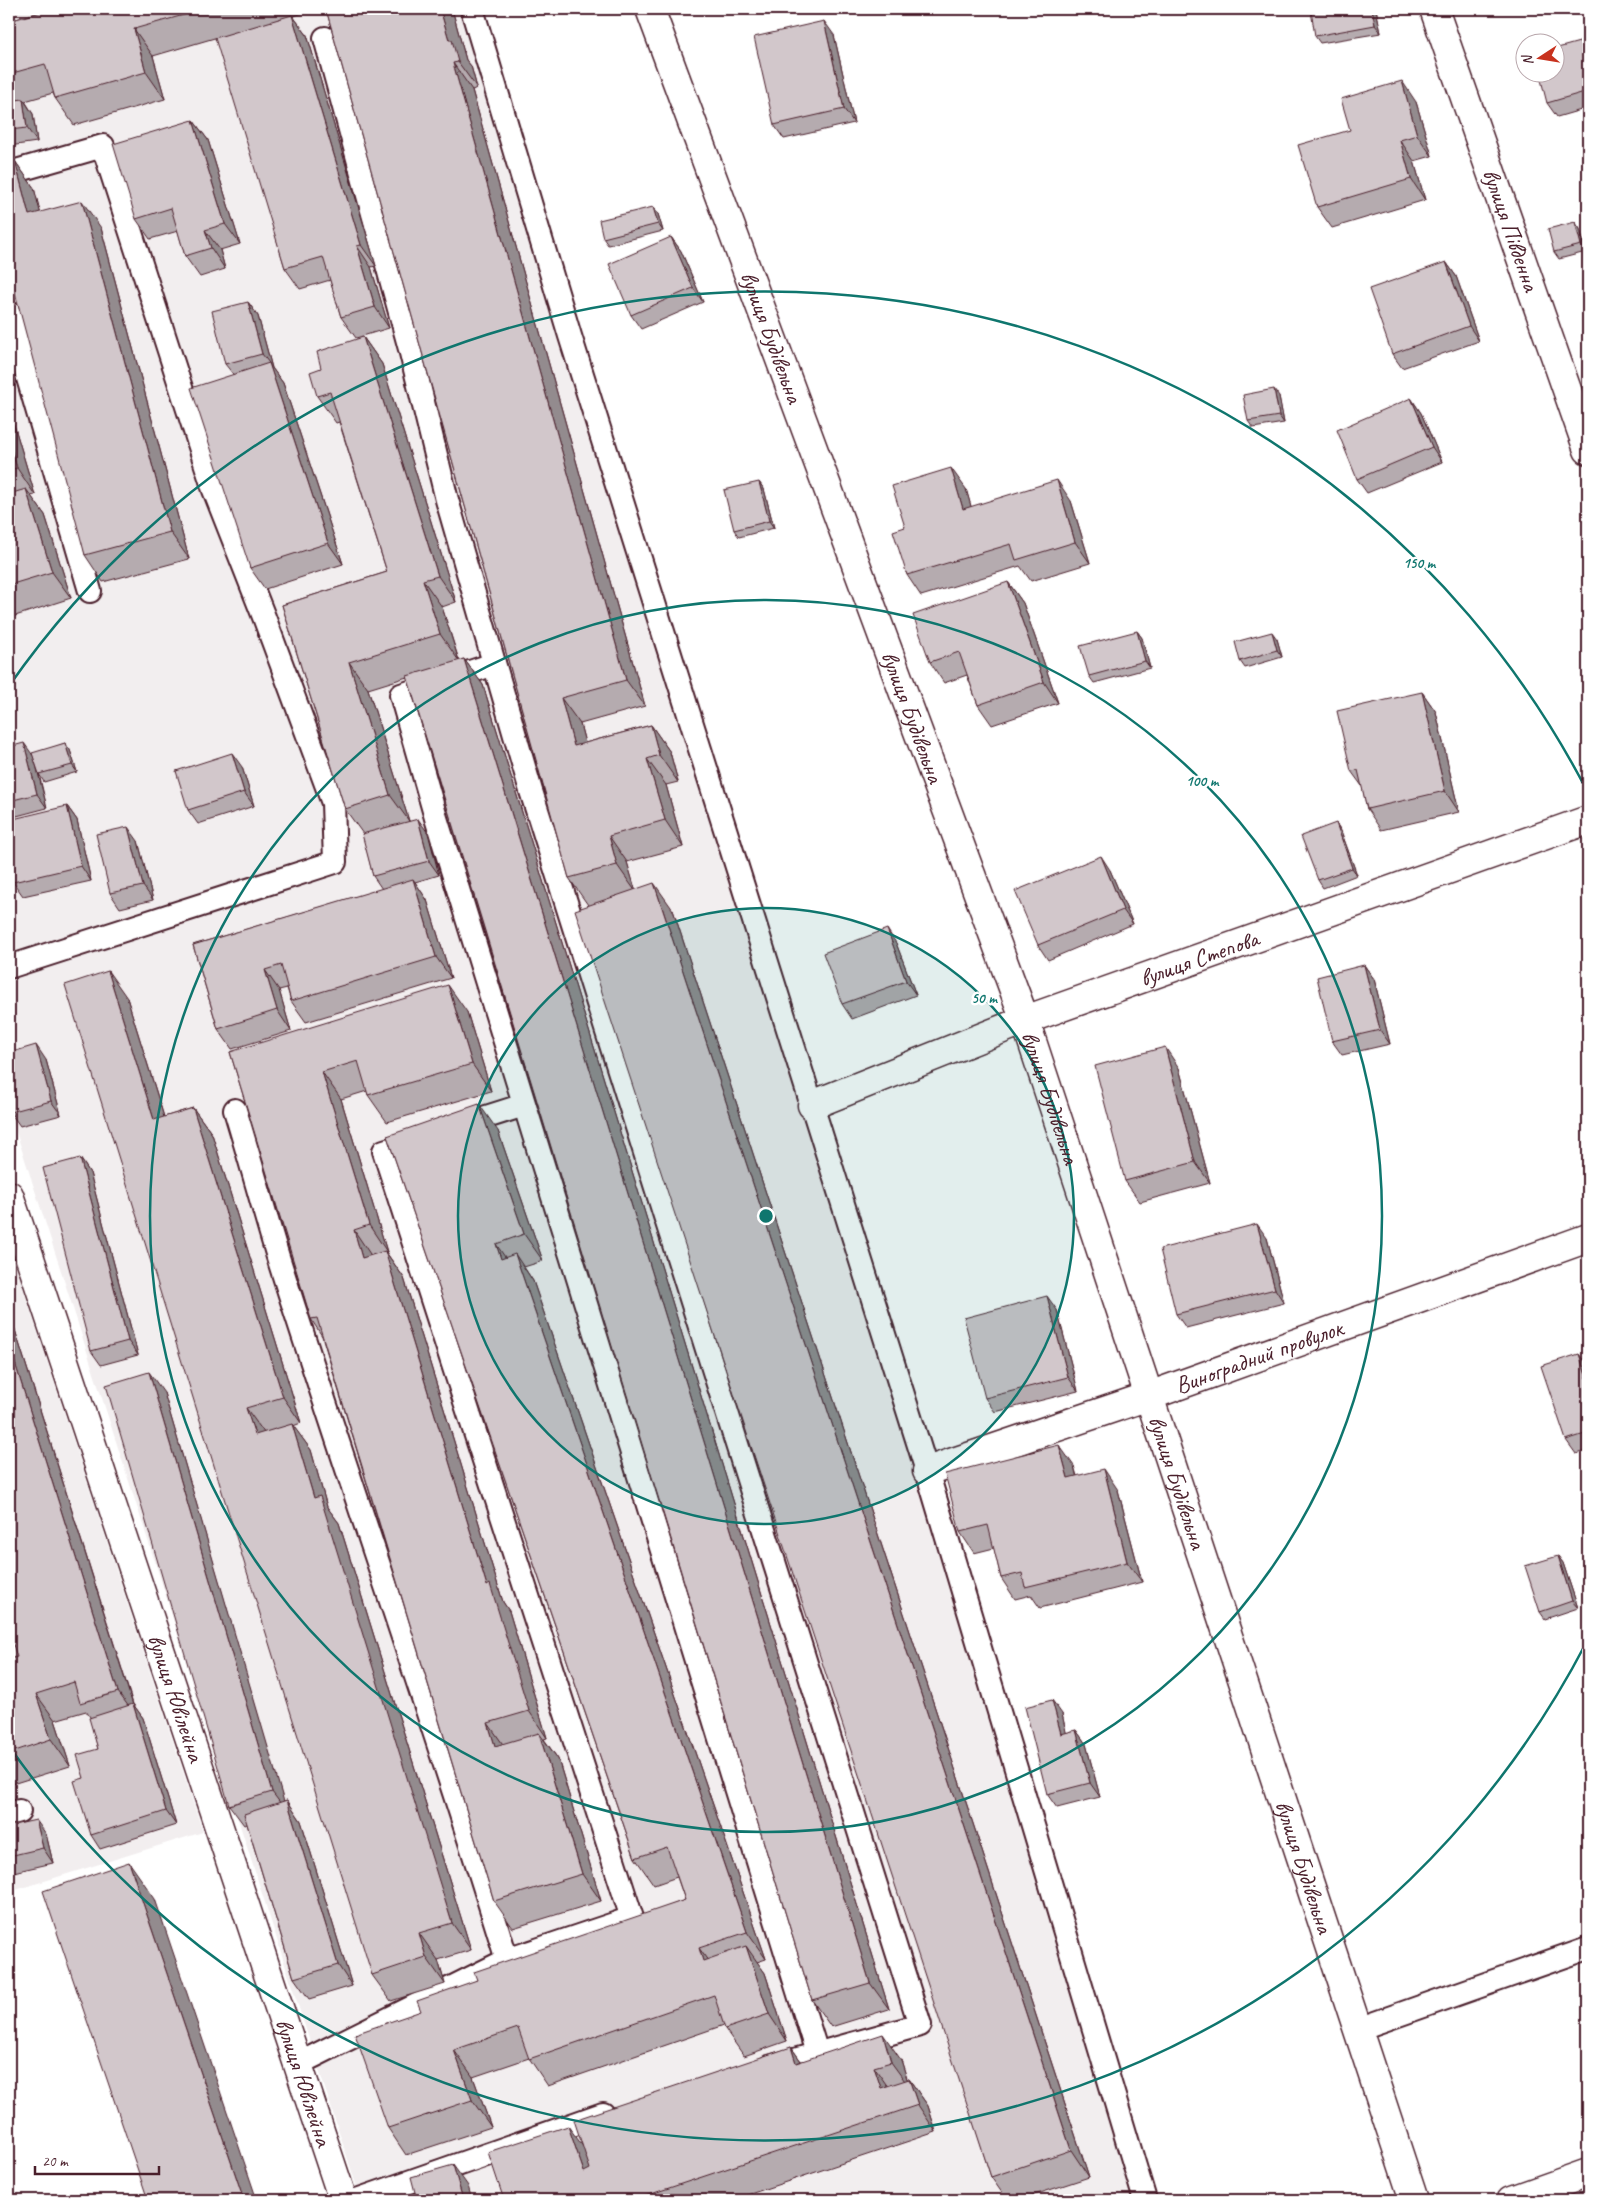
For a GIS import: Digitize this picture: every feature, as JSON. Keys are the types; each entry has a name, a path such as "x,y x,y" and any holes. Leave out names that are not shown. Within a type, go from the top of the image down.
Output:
{"street":[{"name":"вулиця Будівельна","path":"650,9 1025,1020 1414,2200"},
{"name":"вулиця Південна","path":"1434,9 1588,450"},
{"name":"вулиця Степова","path":"812,1105 1025,1020 1588,820"},
{"name":"вулиця Ювілейна","path":"9,1195 343,2200"},
{"name":"Виноградний провулок","path":"927,1471 1150,1396 1588,1238"},
{"path":"1512,2200 1588,2174"}],"lane":[{"path":"472,9 570,336 927,1471 1145,2200"},
{"path":"325,38 410,349 447,500 531,791 920,2025 752,2072"},
{"path":"9,173 103,146 214,490 264,617 333,803 335,862 9,967"},
{"path":"9,313 90,591"},
{"path":"494,664 401,695 436,818 817,2053"},
{"path":"298,2064 507,1960 632,1918 384,1151 524,1104"},
{"path":"236,1110 278,1255 387,1591 465,1821 507,1960"},
{"path":"1358,2029 1588,1948"},
{"path":"357,2200 586,2119 623,2108"}],"shaded area":[{"path":"9,9 472,9 739,913 1153,2200 361,2200 9,1110"},
{"path":"9,1246 203,1832 9,1892"}],"building":[{"path":"51,9 205,9 134,29 146,72 55,98 45,64 9,74 9,21"},
{"path":"326,9 440,9 449,40 452,40 458,62 453,63 626,680 561,698 574,746 651,725 659,755 647,759 665,820 609,836 617,865 569,878"},
{"path":"1322,9 1372,9 1375,25 1315,36 1311,11"},
{"path":"292,15 361,245 357,246 375,307 341,317 323,257 285,268 215,38"},
{"path":"824,21 844,109 774,125 754,37"},
{"path":"1583,41 1588,59 1588,91 1547,103 1542,82 1564,82 1564,46"},
{"path":"1402,81 1417,135 1400,140 1411,179 1317,207 1298,145 1350,130 1341,99"},
{"path":"23,99 27,128 9,130 9,101"},
{"path":"193,120 225,224 205,230 211,248 185,256 171,208 136,219 113,144"},
{"path":"15,161 29,215 82,201 170,532 85,555 9,270 9,163"},
{"path":"653,207 658,224 603,238 599,220"},
{"path":"1575,222 1581,245 1554,252 1548,229"},
{"path":"671,237 693,288 631,315 609,264"},
{"path":"1446,262 1469,326 1392,354 1369,289"},
{"path":"248,302 262,354 225,364 212,311"},
{"path":"363,337 438,576 423,580 440,634 349,662 390,795 345,809 282,605 387,572 330,392 317,396 310,372 321,368 317,352"},
{"path":"269,363 328,543 250,568 191,388"},
{"path":"1274,389 1279,416 1248,421 1243,395"},
{"path":"1411,398 1432,447 1357,479 1337,430"},
{"path":"9,443 17,468 9,470"},
{"path":"951,468 963,509 1057,480 1075,542 1016,560 1011,544 907,575 893,531 905,527 892,486"},
{"path":"759,482 769,521 734,530 724,490"},
{"path":"26,489 52,572 9,585 9,494"},
{"path":"1008,582 1044,682 978,705 959,652 930,662 913,615"},
{"path":"1137,631 1145,661 1089,676 1080,646"},
{"path":"1272,632 1277,650 1240,661 1235,642"},
{"path":"464,659 870,1983 812,2000 407,676"},
{"path":"1422,692 1445,791 1367,809 1358,770 1351,771 1337,711"},
{"path":"24,743 37,794 9,801 9,747"},
{"path":"65,743 72,765 39,774 32,753"},
{"path":"232,753 244,792 188,810 176,771"},
{"path":"67,806 81,866 13,882 9,862 9,820"},
{"path":"418,819 429,861 373,876 362,834"},
{"path":"1336,823 1352,868 1318,880 1301,836"},
{"path":"128,827 143,886 110,893 96,834"},
{"path":"1101,856 1123,910 1038,945 1015,891"},
{"path":"413,879 436,957 291,1001 281,965 265,970 277,1010 218,1029 193,945"},
{"path":"654,883 1071,2150 991,2177 575,910"},
{"path":"887,929 906,981 842,1004 823,953"},
{"path":"1364,965 1380,1030 1332,1041 1317,977"},
{"path":"108,971 154,1120 193,1108 283,1397 246,1408 255,1435 292,1424 314,1498 320,1496 452,1923 419,1933 426,1957 372,1975 65,985"},
{"path":"448,985 472,1064 368,1095 358,1061 322,1072 369,1225 354,1230 362,1258 385,1251 487,1586 490,1584 529,1711 488,1723 495,1746 539,1733 582,1874 494,1901 317,1318 311,1319 230,1052"},
{"path":"36,1045 51,1101 10,1112 9,1053"},
{"path":"1165,1047 1195,1162 1125,1181 1095,1066"},
{"path":"479,1104 524,1234 496,1244 501,1259 515,1254 747,1932 699,1948 703,1961 746,1946 769,2014 725,2029 714,1995 529,2059 518,2028 454,2050 472,2100 388,2128 355,2034 421,2011 417,2001 477,1980 474,1972 685,1900 667,1847 635,1858 387,1136"},
{"path":"80,1158 128,1341 91,1351 43,1168"},
{"path":"1257,1224 1275,1289 1176,1314 1160,1249"},
{"path":"1047,1296 1068,1377 985,1398 964,1318"},
{"path":"9,1344 118,1692 80,1703 74,1682 36,1694 51,1739 9,1753 9,1659 17,1657 9,1632"},
{"path":"1579,1354 1588,1382 1588,1433 1566,1440 1541,1366"},
{"path":"149,1372 272,1792 229,1805 106,1385"},
{"path":"1059,1445 1068,1478 1104,1469 1127,1562 1025,1587 1022,1573 1001,1578 988,1525 960,1532 945,1474"},
{"path":"1558,1556 1572,1601 1540,1612 1525,1566"},
{"path":"1052,1700 1061,1734 1076,1730 1090,1783 1047,1794 1025,1707"},
{"path":"133,1704 166,1811 91,1835 74,1781 84,1778 77,1755 98,1749 89,1718"},
{"path":"287,1800 338,1965 294,1978 244,1814"},
{"path":"36,1820 43,1848 9,1856 9,1826"},
{"path":"129,1862 244,2200 148,2200 43,1891"},
{"path":"883,2034 891,2062 874,2067 881,2088 909,2079 918,2105 633,2200 504,2200 488,2152 568,2126 584,2172 590,2169 574,2120 791,2047 796,2063"},
{"path":"453,2165 463,2200 417,2200 411,2177"}]}
